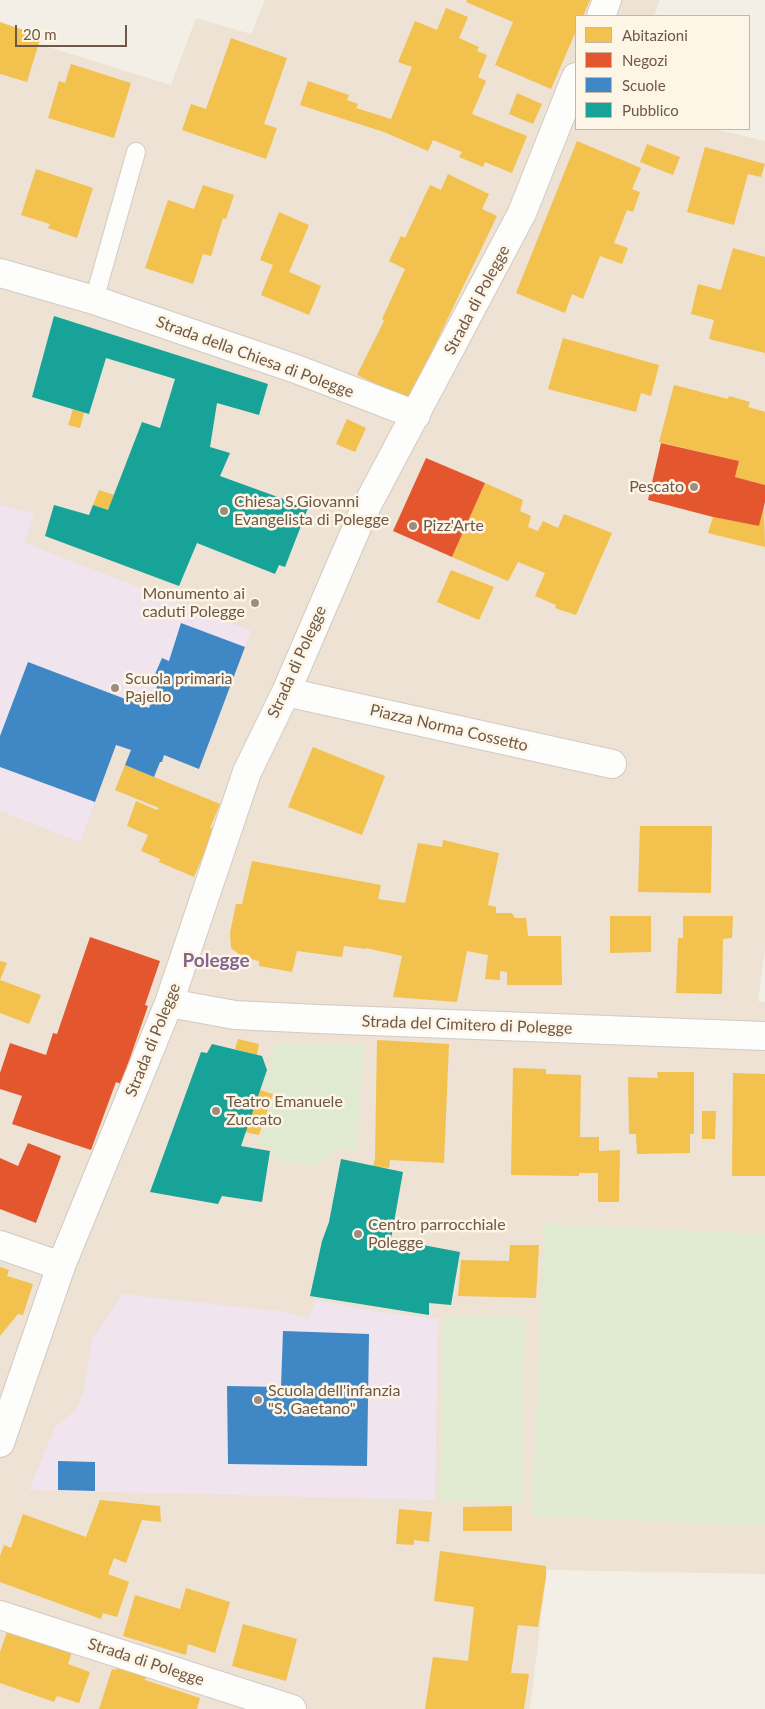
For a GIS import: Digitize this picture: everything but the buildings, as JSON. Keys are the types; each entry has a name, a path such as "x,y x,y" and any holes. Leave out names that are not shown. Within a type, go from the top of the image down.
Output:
{"street":[{"path":"601,15 607,0"},
{"name":"Strada di Polegge","path":"0,1442 61,1266 170,1004 247,772 286,692 352,536 522,213 575,80"},
{"name":"Strada della Chiesa di Polegge","path":"0,273 94,300 296,369 416,415"},
{"name":"Piazza Norma Cossetto","path":"286,692 612,764"},
{"name":"Strada del Cimitero di Polegge","path":"170,1004 235,1015 318,1020 765,1036"},
{"path":"0,1245 61,1266"},
{"name":"Strada di Polegge","path":"0,1615 292,1709"}],"lane":[{"path":"94,300 136,152"}],"shaded area":[{"path":"265,0 660,0 654,15 575,15 575,130 718,130 765,141 765,950 758,1001 765,1002 765,1574 547,1570 530,1709 0,1709 0,32 171,85 196,18 251,34"},
{"name":"Scuola primaria Pajello","path":"0,504 34,514 25,543 251,631 199,769 164,755 162,762 116,745 80,842 0,811"},
{"name":"Scuola dell'infanzia \"S. Gaetano\"","path":"122,1294 285,1312 308,1319 316,1300 374,1311 438,1319 435,1500 29,1490 56,1425 75,1411 84,1389 92,1339"}],"green space":[{"path":"291,1043 363,1045 357,1151 338,1147 318,1166 273,1160 273,1145 258,1145 275,1093 263,1088 271,1064 268,1062 275,1045"},
{"path":"544,1224 765,1234 765,1526 532,1516"},
{"path":"443,1315 525,1317 521,1504 440,1501"}],"place":[{"name":"Pescato","path":"694,487"},
{"name":"Chiesa S.Giovanni Evangelista di Polegge","path":"224,511"},
{"name":"Pizz'Arte","path":"413,526"},
{"name":"Monumento ai caduti Polegge","path":"255,603"},
{"name":"Scuola primaria Pajello","path":"115,688"},
{"name":"Teatro Emanuele Zuccato","path":"216,1111"},
{"name":"Centro parrocchiale Polegge","path":"358,1234"},
{"name":"Scuola dell'infanzia \"S. Gaetano\"","path":"258,1400"}],"district":[{"name":"Polegge","path":"216,961"}]}
